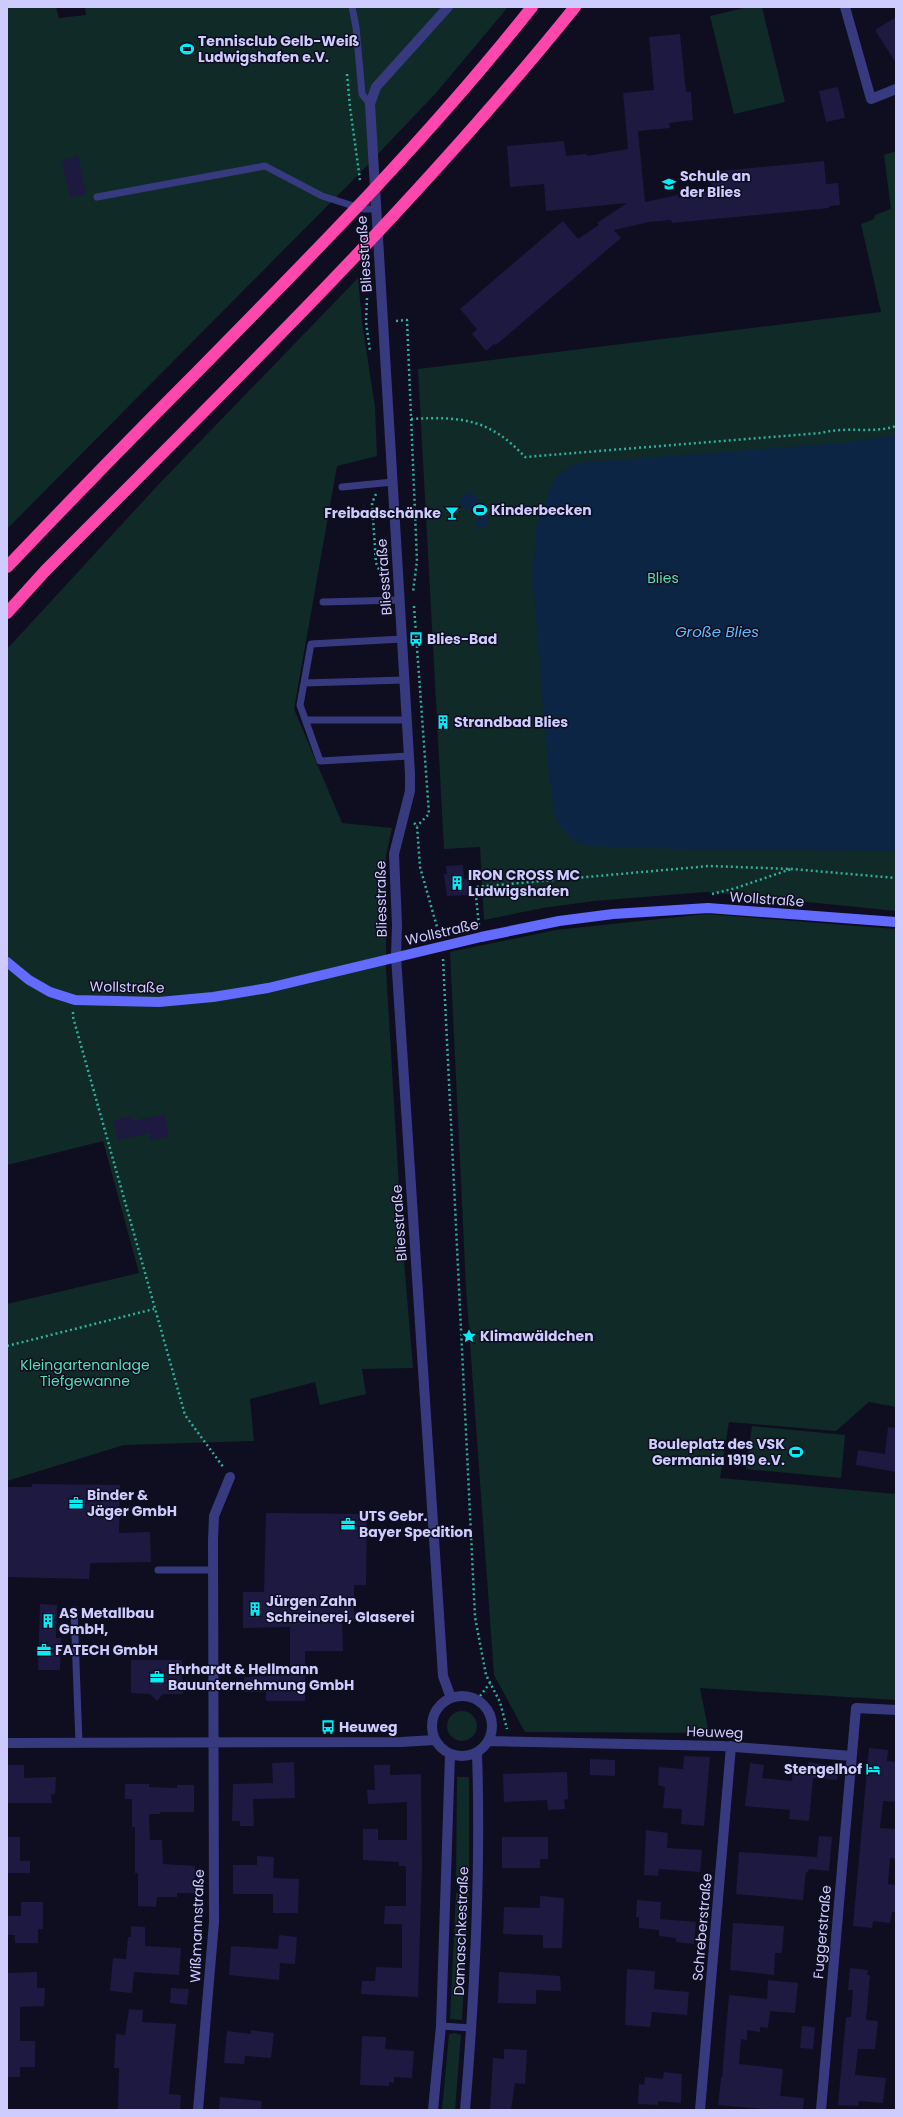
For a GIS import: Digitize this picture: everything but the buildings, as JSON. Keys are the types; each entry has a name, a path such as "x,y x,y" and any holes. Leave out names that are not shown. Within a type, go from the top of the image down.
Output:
{"highway":[{"path":"7,567 128,441 327,240 400,162 492,58 532,7"},
{"path":"7,613 45,570 329,285 516,81 575,7"}],"street":[{"name":"Bliesstraße","path":"448,7 376,87 370,104 375,209 409,756 410,791 394,854 396,956 443,1676 451,1698"},
{"path":"845,7 871,98 896,89"},
{"name":"Wollstraße","path":"7,962 34,983 50,992 75,1000 159,1002 213,997 268,988 396,956 481,937 559,921 598,916 708,908 896,922"},
{"name":"Wißmannstraße","path":"198,2110 214,1922 212,1742 214,1516 230,1477"},
{"path":"466,1696 477,1700 486,1707 491,1715 493,1724 489,1741 477,1753 468,1756 450,1754 435,1740 432,1727 433,1718 443,1703 451,1698 466,1696"},
{"path":"852,1756 856,1708 896,1710"},
{"path":"7,1743 401,1742 435,1740"},
{"name":"Heuweg","path":"489,1741 731,1746 852,1756"},
{"name":"Schreberstraße","path":"700,2110 731,1746"},
{"name":"Damaschkestraße","path":"464,2110 472,2028 478,1890 477,1753"},
{"name":"Damaschkestraße","path":"433,2110 441,2026 450,1754"},
{"name":"Fuggerstraße","path":"821,2110 852,1756"}],"lane":[{"path":"352,7 356,27 362,94 370,104"},
{"path":"97,197 265,166 322,196 363,209 375,209"},
{"path":"342,487 393,482"},
{"path":"323,602 400,600"},
{"path":"402,639 311,644 300,705 320,761 409,756"},
{"path":"304,683 404,680"},
{"path":"306,720 407,720"},
{"path":"158,1570 213,1570"},
{"path":"74,1610 79,1743"},
{"path":"441,2026 472,2028"}],"path":[{"path":"407,320 418,561 413,591 429,814 417,826"},
{"path":"411,419 442,417 472,422 503,436 525,458 821,433 835,429 881,429 896,426"},
{"path":"481,937 475,887 709,866 792,869 896,878"},
{"path":"708,908 709,895 743,886 792,869"},
{"path":"442,946 475,1617 486,1675 505,1713 507,1742"},
{"path":"75,1000 73,1017 185,1415 230,1477"},
{"path":"7,1346 154,1309"},
{"path":"477,1700 490,1683"}],"green space":[{"path":"7,7 56,7 59,18 86,15 85,7 508,7 436,93 357,176 7,529"},
{"path":"748,7 762,7 785,102 734,114 710,16"},
{"name":"Blies","path":"896,151 896,911 706,892 594,901 543,908 484,920 480,847 444,849 418,369 881,312 861,224 874,219 875,215 891,209 884,155"},
{"name":"Kleingartenanlage Tiefgewanne","path":"358,278 362,322 375,407 377,456 337,466 294,709 342,823 392,828 386,856 386,969 402,1237 413,1368 362,1369 366,1394 320,1405 315,1382 250,1399 254,1441 124,1445 7,1481 7,1304 139,1273 103,1141 7,1165 7,649 159,484"},
{"path":"706,914 896,929 896,1407 869,1402 836,1431 729,1422 720,1478 896,1494 896,1700 700,1688 709,1733 525,1732 494,1675 466,1288 450,952 556,930"},
{"name":"Bouleplatz des VSK Germania 1919 e.V.","path":"752,1426 845,1435 841,1478 746,1469"},
{"path":"462,1711 473,1715 477,1726 473,1737 462,1741 451,1737 447,1726 451,1715"},
{"path":"457,1777 469,1777 469,1886 456,1885"},
{"path":"456,1893 469,1893 462,2020 450,2019"},
{"path":"455,2033 461,2035 455,2110 442,2110 449,2034"}],"water":[{"name":"Große Blies","path":"896,435 896,851 680,849 588,846 573,840 562,829 554,814 545,733 533,580 536,528 552,484 562,471 577,463 843,443"},
{"name":"Kinderbecken","path":"467,492 471,492 479,499 478,503 487,510 487,528 476,529 475,513 473,510 468,511 460,504 460,500"}],"place":[{"name":"Tennisclub Gelb-Weiß Ludwigshafen e.V.","path":"187,49"},
{"name":"Schule an der Blies","path":"669,184"},
{"name":"Kinderbecken","path":"480,510"},
{"name":"Freibadschänke","path":"452,513"},
{"name":"Blies-Bad","path":"416,639"},
{"name":"Strandbad Blies","path":"443,722"},
{"name":"IRON CROSS MC Ludwigshafen","path":"457,883"},
{"name":"Klimawäldchen","path":"469,1336"},
{"name":"Bouleplatz des VSK Germania 1919 e.V.","path":"796,1452"},
{"name":"Binder & Jäger GmbH","path":"76,1503"},
{"name":"UTS Gebr. Bayer Spedition","path":"348,1524"},
{"name":"Jürgen Zahn Schreinerei, Glaserei","path":"255,1609"},
{"name":"AS Metallbau GmbH,","path":"48,1621"},
{"name":"FATECH GmbH","path":"44,1650"},
{"name":"Ehrhardt & Hellmann Bauunternehmung GmbH","path":"157,1677"},
{"name":"Heuweg","path":"328,1727"},
{"name":"Stengelhof","path":"873,1769"}]}
